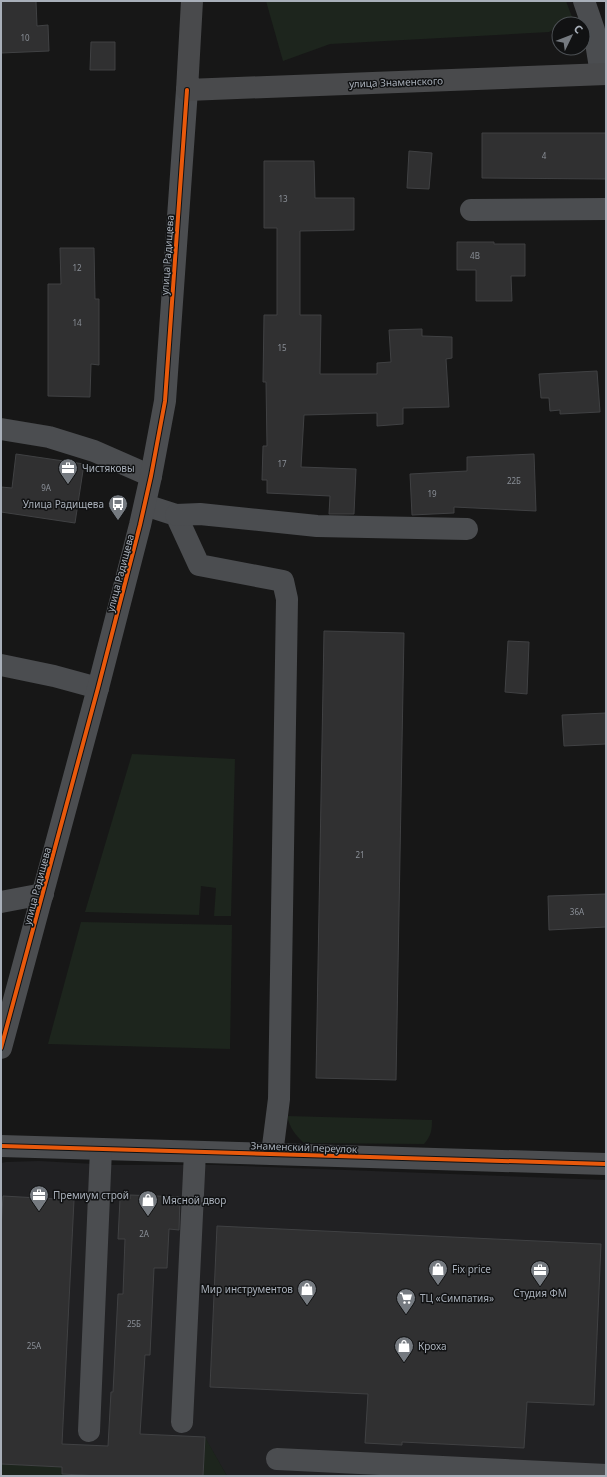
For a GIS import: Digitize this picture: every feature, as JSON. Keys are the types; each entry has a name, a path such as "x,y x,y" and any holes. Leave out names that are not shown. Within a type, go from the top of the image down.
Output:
{"main road":[{"name":"улица Радищева","path":"187,90 192,1"},
{"name":"улица Знаменского","path":"187,90 603,74"}],"street":[{"path":"584,1 594,30 603,74"},
{"name":"улица Радищева","path":"1,1048 98,688 145,506 151,476 165,401 187,90"},
{"path":"471,210 606,209"},
{"path":"1,429 49,437 94,451 151,476"},
{"path":"145,506 176,514 200,514 317,526 467,530"},
{"path":"176,514 199,565 283,581 287,599 279,1099 272,1154"},
{"path":"1,665 54,676 98,688"},
{"path":"1,902 43,894"},
{"name":"Знаменский переулок","path":"1,1146 606,1164"},
{"path":"89,1430 101,1149"},
{"path":"182,1422 195,1152"},
{"path":"277,1459 606,1475"}],"shaded area":[{"path":"266,1 566,1 572,16 551,16 551,31 549,32 330,44 283,61"},
{"path":"132,754 235,759 231,916 214,916 216,888 201,886 199,915 85,912"},
{"path":"81,922 232,925 230,1049 48,1044"},
{"path":"287,1116 432,1120 432,1124 430,1136 424,1144 304,1143 293,1131"},
{"path":"39,1161 113,1165 216,1165 606,1180 606,1476 227,1476 205,1438 203,1476 100,1476 62,1474 60,1467 1,1464 1,1163"},
{"path":"205,1437 227,1476 203,1476"},
{"path":"1,1464 61,1467 62,1474 100,1476 1,1476"}],"building":[{"path":"1,1 36,1 37,26 48,25 49,51 1,53"},
{"path":"91,42 115,42 115,70 90,70"},
{"path":"482,133 606,133 606,179 482,178"},
{"path":"409,151 432,153 429,189 407,188"},
{"path":"264,161 314,161 315,198 354,198 354,230 300,231 300,315 321,315 320,374 377,374 377,363 391,362 389,330 422,329 422,336 452,337 452,358 446,359 449,407 403,408 403,424 377,426 377,413 304,415 301,467 356,469 354,514 329,514 330,496 267,493 267,480 262,480 263,446 267,446 266,382 263,382 264,315 277,315 277,228 264,228"},
{"path":"457,242 525,244 525,276 511,276 512,301 476,301 476,270 457,270"},
{"path":"60,248 94,248 95,299 99,299 99,365 91,364 90,397 48,396 48,284 61,284"},
{"path":"597,371 600,412 560,414 560,410 550,411 549,398 541,398 539,374"},
{"path":"16,454 84,464 75,523 1,512 1,487 12,488"},
{"path":"534,454 536,511 454,507 454,513 412,515 410,474 467,471 467,457"},
{"path":"324,631 404,633 396,1080 316,1078"},
{"path":"508,641 529,642 527,694 505,692"},
{"path":"606,713 606,744 564,746 562,715"},
{"path":"606,894 606,927 549,930 548,896"},
{"path":"130,1195 180,1197 179,1230 169,1229 167,1268 154,1268 150,1355 145,1355 140,1434 205,1437 203,1476 100,1476 62,1474 62,1467 1,1464 1,1229 3,1196 74,1200 62,1444 108,1446 111,1392 113,1392 118,1294 123,1294 125,1239 118,1239 120,1199 130,1199"},
{"name":"ТЦ «Симпатия»","path":"217,1226 601,1244 594,1405 527,1402 524,1448 402,1442 402,1445 365,1443 368,1394 210,1387"}],"cycle path":[{"path":"1,1048 98,688 140,525 151,476 165,401 187,90"},
{"path":"1,1146 606,1164"}],"place":[{"name":"Чистяковы","path":"68,485"},
{"name":"Улица Радищева","path":"118,521"},
{"name":"Премиум строй","path":"39,1212"},
{"name":"Мясной двор","path":"148,1217"},
{"name":"Fix price","path":"438,1286"},
{"name":"Студия ФМ","path":"540,1287"},
{"name":"Мир инструментов","path":"307,1306"},
{"name":"ТЦ «Симпатия»","path":"406,1315"},
{"name":"Кроха","path":"404,1363"}]}
